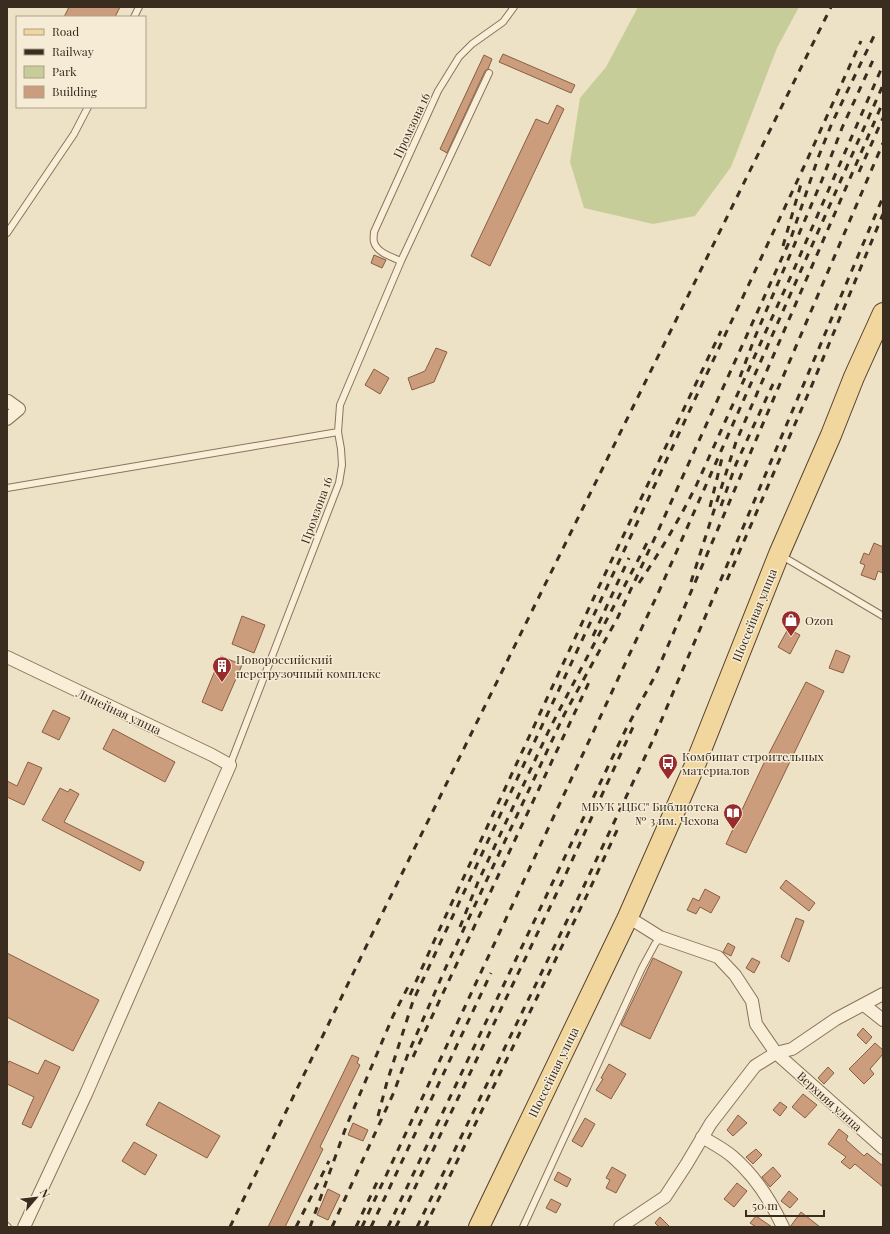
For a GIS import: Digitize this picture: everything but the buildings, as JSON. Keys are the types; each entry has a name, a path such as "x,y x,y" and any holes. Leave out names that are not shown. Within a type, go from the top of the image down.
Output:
{"main road":[{"name":"Шоссейная улица","path":"478,1227 628,917 694,765 779,554 831,435 854,377 883,313"}],"street":[{"path":"7,419 19,409 8,401"},
{"name":"Линейная улица","path":"7,657 230,765"},
{"path":"24,1227 86,1094 230,765"},
{"path":"628,917 660,937 718,957 735,975 752,1001 756,1024 776,1053"},
{"path":"620,1227 665,1197 711,1123 755,1066 776,1053 792,1049 836,1019 883,994"},
{"path":"864,1005 883,1020"},
{"name":"Верхняя улица","path":"776,1053 883,1148"},
{"path":"702,1137 732,1156 751,1174 774,1208 783,1227"}],"lane":[{"path":"135,16 140,7"},
{"name":"Промзона 16","path":"401,261 378,249 374,242 374,232 438,91 459,57 472,44 503,22 514,7"},
{"name":"Промзона 16","path":"230,765 338,484 342,465 338,432 340,405 401,261 489,73"},
{"path":"7,233 74,134 87,108"},
{"path":"7,488 338,432"},
{"path":"779,554 883,616"},
{"path":"523,1227 642,968 660,937"}],"green space":[{"path":"638,7 799,7 777,48 731,167 695,216 653,224 584,208 570,162 580,98 606,67"}],"railway":[{"path":"230,1227 378,922 831,7"},
{"path":"332,1227 394,1092 408,1054 446,967 564,715 618,617 658,531 791,238 818,158 832,123 874,36"},
{"path":"378,1116 387,1082 413,1001 808,158 861,41"},
{"path":"740,377 755,337 822,180 842,128 874,58"},
{"path":"639,583 669,536 696,486 795,267 883,65"},
{"path":"362,1227 660,589 883,85"},
{"path":"691,582 736,442 883,102"},
{"path":"859,172 883,118"},
{"path":"388,1227 626,729 655,676 883,143"},
{"path":"783,246 801,184"},
{"path":"417,1227 583,888 653,740 883,197"},
{"path":"727,580 812,385 883,214"},
{"path":"410,995 596,593 721,331"},
{"path":"721,506 736,464 773,384"},
{"path":"710,507 722,458"},
{"path":"460,927 478,882 550,728 648,541"},
{"path":"593,636 629,558"},
{"path":"413,1057 591,678"},
{"path":"396,1227 564,878 633,727"},
{"path":"425,1227 588,893 619,826"},
{"path":"371,1227 491,973"},
{"path":"310,1227 346,1127 393,1016 409,985"},
{"path":"296,1227 329,1161"},
{"path":"356,1227 378,1180"}],"place":[{"name":"Ozon","path":"791,637"},
{"name":"Новороссийский перегрузочный комплекс","path":"222,683"},
{"name":"Комбинат строительных материалов","path":"668,780"},
{"name":"МБУК \"ЦБС\" Библиотека № 3 им. Чехова","path":"733,830"}]}
